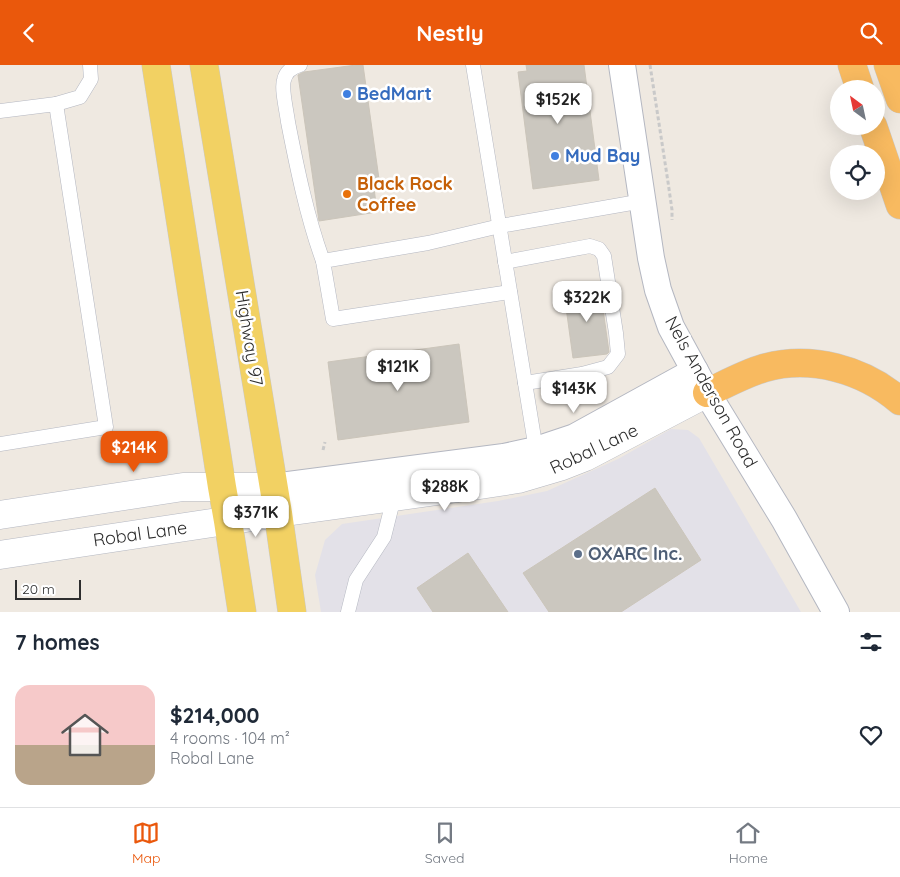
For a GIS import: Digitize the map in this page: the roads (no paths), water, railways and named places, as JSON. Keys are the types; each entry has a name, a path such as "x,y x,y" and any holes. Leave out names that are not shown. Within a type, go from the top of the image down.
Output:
{"highway":[{"path":"852,65 857,80"},
{"path":"888,65 900,99"},
{"path":"876,135 900,205"},
{"path":"701,382 743,376 781,364 811,363 842,369 868,380 892,393 900,401"}],"main road":[{"path":"156,65 242,612"},
{"name":"Highway 97","path":"204,65 278,513 292,612"},
{"name":"Robal Lane","path":"0,555 518,479 585,457 701,382"},
{"name":"Robal Lane","path":"0,515 183,487 273,487"}],"street":[{"name":"Nels Anderson Road","path":"622,65 651,258 658,290 671,327 701,382 784,519 836,612"},
{"name":"Robal Lane","path":"273,487 504,457 536,451 575,437 701,382"}],"lane":[{"path":"0,111 56,104 80,97 91,79 90,65"},
{"path":"300,65 288,71 283,80 285,104 294,154 323,261 333,319 510,292"},
{"path":"473,65 536,451"},
{"path":"0,444 106,427 56,104"},
{"path":"323,261 428,243 500,227 642,201"},
{"path":"505,262 590,246 599,249 604,256 607,271 618,354 608,367 582,374 525,383"},
{"path":"348,612 356,580 384,537 394,497"}],"place":[{"name":"BedMart","path":"347,94"},
{"name":"Mud Bay","path":"555,156"},
{"name":"Black Rock Coffee","path":"347,194"},
{"name":"OXARC Inc.","path":"578,554"}]}
